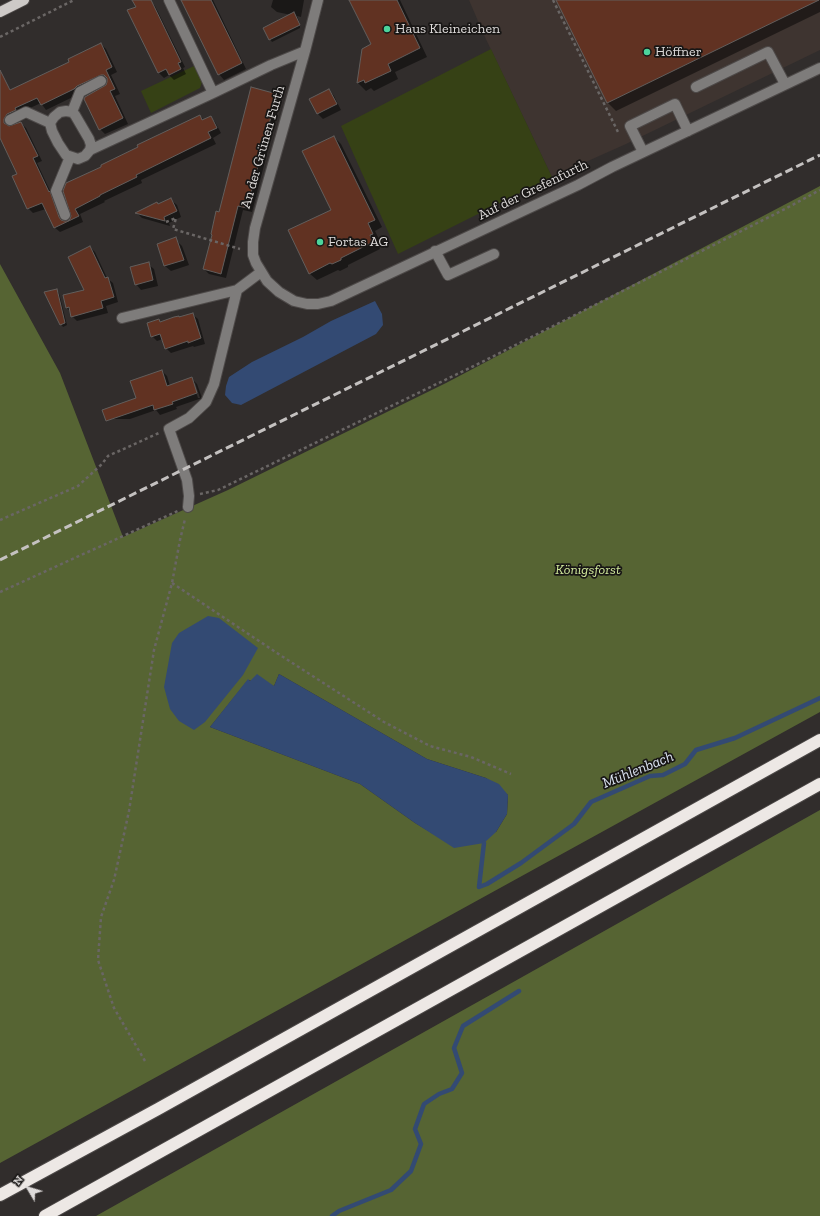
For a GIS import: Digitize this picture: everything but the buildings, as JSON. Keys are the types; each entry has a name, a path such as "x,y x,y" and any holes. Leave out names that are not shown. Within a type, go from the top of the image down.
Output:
{"highway":[{"path":"0,1195 172,1101 820,740"},
{"path":"45,1216 820,784"}],"main road":[{"path":"0,12 24,0"}],"street":[{"path":"169,0 213,93"},
{"name":"An der Grünen Furth","path":"261,272 253,253 255,228 318,0"},
{"path":"90,150 91,145 89,139 78,119 72,112 60,112 54,117 50,123 58,144 63,152 70,157 78,159 85,156 90,150 213,93 271,64 305,51"},
{"path":"696,88 768,52 785,84"},
{"name":"Auf der Grefenfurth","path":"261,272 267,281 279,292 294,301 308,304 318,304 331,301 820,68"},
{"path":"72,112 80,92 101,81"},
{"path":"643,152 630,126 674,104 688,131"},
{"path":"10,120 26,112 50,123"},
{"path":"66,215 56,191 70,157"},
{"path":"435,252 448,275 494,254"},
{"path":"122,318 237,290 261,272"},
{"path":"188,507 189,496 187,480 169,429 189,418 206,402 214,384 237,290"}],"path":[{"path":"0,37 74,0"},
{"path":"553,0 620,138"},
{"path":"189,496 218,490 475,366 778,213 820,190"},
{"path":"166,222 176,218 173,229 253,253"},
{"path":"0,520 78,486 102,464 108,456 169,429"},
{"path":"145,1061 114,1008 98,960 101,917 114,880 130,811 154,650 172,583 188,507"},
{"path":"0,592 188,507"},
{"path":"172,583 384,722 430,746 471,757 511,774"}],"shaded area":[{"path":"469,0 820,0 820,50 626,144 552,177 484,35"}],"green space":[{"path":"491,49 552,177 398,254 341,126"},
{"path":"194,66 202,82 200,88 151,113 141,91"},
{"name":"Königsforst","path":"820,186 820,712 0,1163 0,264 60,373 123,537 228,490 446,383","holes":["279,674 427,759 486,778 508,795 507,814 496,832 435,835 415,823 360,784 210,727 248,680 274,686"]},
{"path":"820,810 820,1216 96,1216"}],"water":[{"path":"375,301 382,314 383,325 376,334 241,405 232,403 225,395 229,377 252,362 303,337 331,321"},
{"path":"208,616 219,618 258,648 243,675 205,722 194,730 179,721 170,709 164,687 172,643 179,633"},
{"path":"257,674 274,686 279,674 427,759 486,778 499,784 508,795 507,814 496,832 484,843 454,848 415,823 360,784 210,727 248,679 250,681"}],"waterway":[{"name":"Mühlenbach","path":"484,843 479,887 487,884 521,863 574,824 591,802 650,776 663,775 685,764 696,750 735,738 820,698"},
{"name":"Mühlenbach","path":"332,1216 339,1211 391,1190 411,1171 421,1144 415,1129 424,1104 439,1094 452,1089 462,1073 454,1048 463,1026 519,991"}],"railway":[{"path":"0,560 820,155"}],"place":[{"name":"Haus Kleineichen","path":"387,29"},
{"name":"Höffner","path":"647,52"},
{"name":"Fortas AG","path":"320,242"}]}
